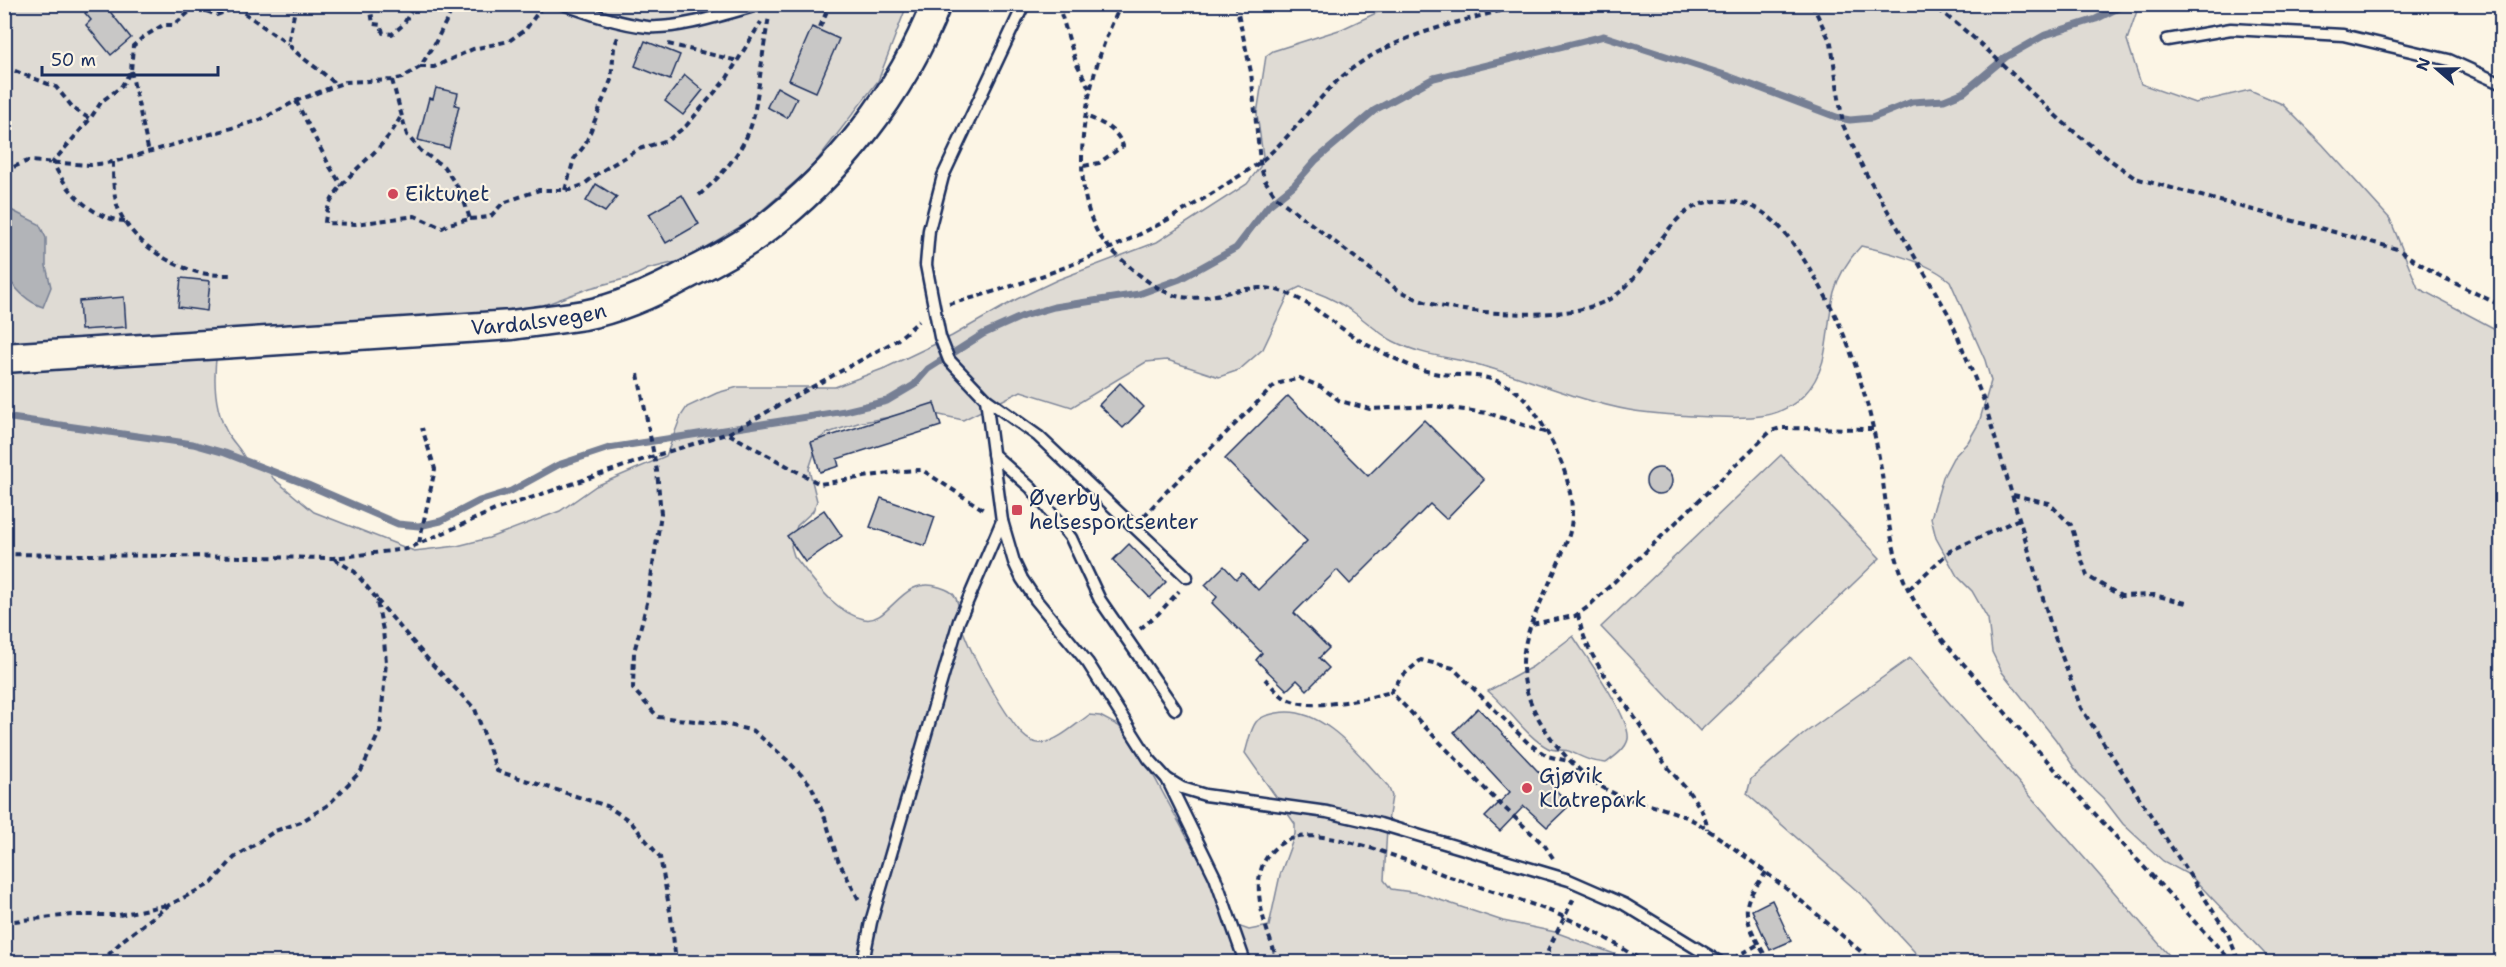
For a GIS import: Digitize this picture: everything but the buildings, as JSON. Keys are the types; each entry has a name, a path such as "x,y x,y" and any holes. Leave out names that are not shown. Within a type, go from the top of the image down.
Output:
{"main road":[{"name":"Vardalsvegen","path":"4,358 512,325 586,315 628,302 673,283 760,233 830,171 852,148 902,77 925,34 936,4"}],"lane":[{"path":"563,4 595,16 649,27 679,24 760,4"},
{"path":"1024,4 943,176 929,230 926,265 940,337 949,360 986,399 1038,436 1187,577"},
{"path":"2168,40 2231,29 2343,35 2449,60 2502,84"},
{"path":"986,399 1002,522 1014,562 1036,600 1089,663 1149,759 1167,779 1215,877 1245,963"},
{"path":"993,453 1031,488 1071,538 1100,600 1175,709"},
{"path":"863,963 871,922 959,621 1002,522"},
{"path":"1167,779 1182,788 1205,795 1327,812 1380,824 1569,880 1624,904 1719,963"}],"path":[{"path":"187,4 217,15 239,5 243,12 288,44 297,55 325,73 336,85"},
{"path":"288,44 296,4"},
{"path":"370,4 373,24 381,25 383,33 392,34 403,25 415,4"},
{"path":"4,171 28,161 91,165 113,162 260,120 296,101 345,82 392,80 411,73 420,66 434,45 454,4"},
{"path":"420,66 434,67 472,49 509,41 526,29 544,4"},
{"path":"820,27 830,4"},
{"path":"1058,4 1076,63 1090,89"},
{"path":"1122,4 1099,57 1090,89 1086,116 1084,190 1098,233 1140,276 1179,297 1197,297 1253,289 1274,290 1316,308 1360,340 1401,362 1437,374 1482,375 1505,384 1527,398 1558,454 1572,512 1569,533 1524,644 1524,680 1540,720 1569,761 1607,790 1696,821 1766,872 1873,963"},
{"path":"1236,4 1251,72 1260,162 1264,179 1276,197 1395,288 1416,299 1435,305 1465,309 1564,312 1603,302 1619,293 1689,208 1707,201 1733,201 1757,208 1777,225 1795,246 1826,295 1854,358 1873,429 1898,561 1909,589 1926,618 2082,800 2232,963"},
{"path":"4,554 333,558 407,549 495,510 729,433 897,340 934,308 980,297 1058,272 1111,248 1198,202 1260,162 1300,124 1335,83 1373,54 1411,36 1525,4"},
{"path":"1812,4 1831,43 1843,125 1865,172 1949,315 1984,401 2053,632 2081,708 2228,934 2239,963"},
{"path":"1929,4 1955,21 2055,115 2135,178 2397,249 2436,274 2502,306"},
{"path":"149,153 131,70 133,46 163,25 174,25 195,7"},
{"path":"400,118 387,139 342,186 326,213 325,223 356,224 416,216 442,228 448,224 490,217 503,204 539,190 565,190 583,184 639,149 668,140 686,126 727,78 758,25 770,13 753,121 728,165 713,184 699,195"},
{"path":"565,190 574,159 585,146 611,80 614,48 618,34 626,23"},
{"path":"660,41 676,47 738,61"},
{"path":"5,67 56,87 74,109 90,119"},
{"path":"53,162 90,119 102,101 121,87 131,70"},
{"path":"392,80 406,135 444,167 461,192 470,219"},
{"path":"296,101 342,186"},
{"path":"1084,166 1099,163 1123,146 1120,137 1107,126 1086,116"},
{"path":"53,162 59,177 78,198 115,221 124,221"},
{"path":"113,162 114,188 118,208 129,229 150,248 194,271 231,275"},
{"path":"638,374 654,456 661,514 647,603 634,652 633,689 658,717 724,724 754,731 787,760 811,785 825,818 838,860 871,922"},
{"path":"1134,527 1165,493 1276,384 1300,378 1321,387 1340,401 1370,409 1433,406 1488,412 1548,434"},
{"path":"419,544 435,469 422,428"},
{"path":"1531,624 1578,614 1588,608 1770,431 1781,428 1873,429"},
{"path":"729,433 820,484 922,470 1002,522"},
{"path":"2012,495 2049,503 2071,525 2087,576 2121,596 2154,595 2186,603"},
{"path":"1909,589 1950,551 2019,519"},
{"path":"333,558 355,572 431,663 475,709 497,771 607,806 630,821 660,857 671,917 676,963"},
{"path":"1127,639 1158,614 1184,586 1187,577"},
{"path":"101,963 123,940 169,905 212,883 234,858 275,831 301,822 328,805 361,771 380,730 386,662 383,630 376,598"},
{"path":"1578,614 1581,631 1590,654 1661,759 1695,800 1708,820 1707,830"},
{"path":"1265,679 1285,698 1301,702 1353,702 1391,692 1401,677 1421,660 1453,668 1528,743 1546,756 1569,761"},
{"path":"1391,692 1492,796 1545,846 1569,880"},
{"path":"1278,963 1264,917 1259,876 1263,863 1274,848 1287,839 1300,836 1322,837 1361,845 1563,917 1613,942 1644,963"},
{"path":"1766,872 1748,900 1747,913 1769,963"},
{"path":"1545,963 1563,917 1580,885"},
{"path":"4,922 72,915 119,915 169,905"},
{"path":"1734,963 1738,956 1759,944"}],"shaded area":[{"path":"5,5 907,5 878,81 812,167 750,221 684,260 648,269 632,277 590,288 539,307 217,351 215,383 217,404 228,434 246,461 268,469 273,478 314,512 414,551 457,546 489,538 560,511 596,486 666,456 681,416 687,407 717,393 738,387 835,387 885,368 952,336 1017,299 1057,280 1157,242 1247,184 1260,167 1263,156 1257,114 1266,56 1273,51 1342,29 1393,5 2139,5 2127,40 2141,84 2195,103 2250,90 2282,104 2323,145 2390,219 2418,288 2501,332 2501,962 2270,962 2191,876 2163,861 2123,824 2103,798 2079,775 2056,740 2002,672 1992,652 1988,619 1972,591 1957,576 1936,538 1931,518 1943,477 1953,458 1968,442 1979,423 1991,381 1985,360 1950,281 1920,263 1861,246 1852,256 1836,285 1823,359 1813,384 1795,403 1763,416 1682,416 1629,410 1590,401 1476,364 1403,346 1382,334 1343,305 1300,287 1290,292 1263,349 1239,370 1219,377 1167,360 1146,362 1072,407 1021,391 963,420 921,411 858,423 828,433 819,439 809,469 817,501 813,511 797,526 791,546 794,556 825,594 853,615 873,619 915,587 926,585 947,590 956,599 963,631 981,671 997,699 1026,738 1037,743 1048,742 1089,715 1100,716 1119,726 1145,760 1207,874 1229,923 1249,930 1269,926 1280,875 1295,834 1295,824 1245,753 1252,729 1258,720 1277,713 1294,712 1325,724 1339,735 1388,786 1392,796 1387,828 1384,880 1391,889 1419,893 1503,921 1555,932 1636,962 5,962"},
{"path":"5,207 39,224 46,238 46,266 51,287 43,307 26,298 5,275"},
{"path":"1781,455 1880,558 1700,731 1601,627"},
{"path":"1573,636 1615,702 1627,729 1628,739 1625,746 1606,763 1596,762 1568,751 1548,748 1524,729 1488,691 1532,667"},
{"path":"1910,658 2175,962 1924,962 1864,897 1747,794 1751,779 1805,733"}],"waterway":[{"path":"4,417 193,444 225,453 308,485 398,524 419,526 441,521 479,501 511,491 558,465 609,448 845,411 887,401 914,385 928,369 983,334 1023,316 1054,307 1139,294 1180,279 1236,248 1268,206 1294,185 1316,160 1375,110 1434,78 1604,36 1728,76 1839,118 1850,120 1872,118 1912,102 1944,100 1964,92 2006,57 2045,35 2096,19 2126,4"}],"place":[{"name":"Eiktunet","path":"393,194"},
{"name":"Øverby helsesportsenter","path":"1017,510"},
{"name":"Gjøvik Klatrepark","path":"1527,788"}]}
